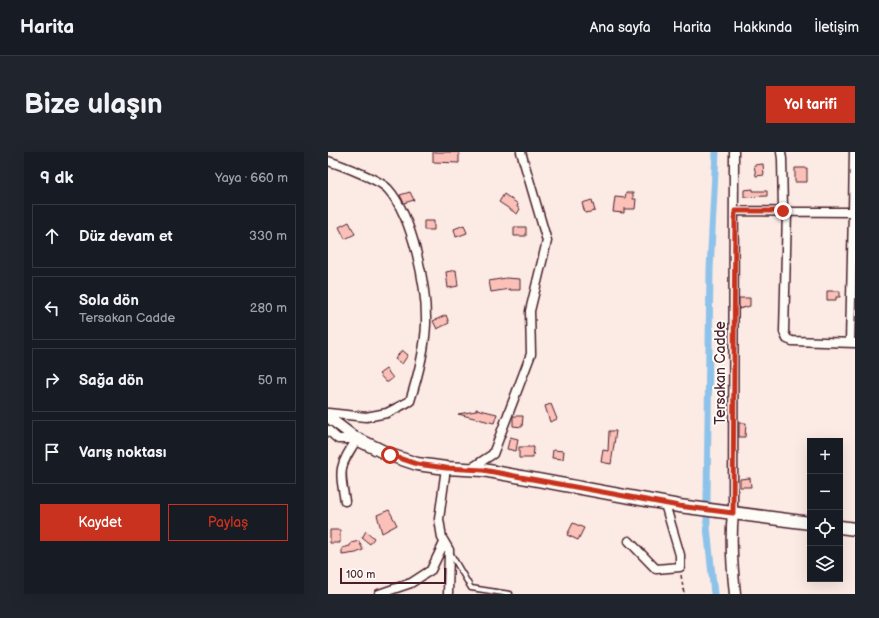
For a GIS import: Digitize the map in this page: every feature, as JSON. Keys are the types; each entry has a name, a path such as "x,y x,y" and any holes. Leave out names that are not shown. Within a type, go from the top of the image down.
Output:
{"main road":[{"path":"357,438 390,455 417,464 446,468 483,470 666,504 807,523"},
{"path":"843,527 855,529"}],"street":[{"path":"469,470 493,454 531,354 530,311 547,241 521,152"},
{"name":"Tersakan Cadde","path":"734,152 733,513 731,558 735,594"},
{"path":"780,152 782,159 785,211 784,332 787,339 792,341 852,343 854,153"},
{"path":"328,161 351,169 387,188 398,205 412,238 422,279 426,324 420,371 410,401 387,413 366,417 328,413"},
{"path":"735,211 854,212"},
{"path":"328,417 357,438"},
{"path":"328,430 338,439 357,438"},
{"path":"345,501 340,475 343,460 357,438"},
{"path":"446,468 439,519 442,538 446,547 448,594"},
{"path":"629,541 656,569 680,567 680,555 666,504"},
{"path":"379,594 411,583 431,570 446,547"}],"lane":[{"path":"446,547 471,588 510,594"}],"path":[{"path":"680,567 684,594"}],"building":[{"path":"433,152 459,152 459,163 433,162"},
{"path":"763,164 764,175 756,176 754,165"},
{"path":"795,168 807,168 807,182 795,182"},
{"path":"753,189 753,191 767,191 767,196 744,197 744,190"},
{"path":"410,192 414,200 404,203 400,195"},
{"path":"626,193 633,193 633,199 636,199 635,209 624,209 624,213 613,212 615,197 625,198"},
{"path":"504,194 518,204 517,207 520,209 517,214 499,202"},
{"path":"592,200 595,211 585,213 582,203"},
{"path":"424,221 434,221 434,230 424,230"},
{"path":"349,222 355,234 345,239 339,227"},
{"path":"464,225 467,233 456,237 454,229"},
{"path":"514,227 526,227 526,236 514,236"},
{"path":"456,270 458,286 448,288 446,272"},
{"path":"506,278 520,279 520,290 510,289 491,292 489,281"},
{"path":"827,291 840,291 840,297 836,297 836,300 827,300"},
{"path":"739,298 750,298 750,306 739,309"},
{"path":"446,315 449,323 437,329 433,321"},
{"path":"402,350 408,355 402,364 395,359"},
{"path":"386,369 393,378 388,382 386,382 379,374"},
{"path":"551,404 557,419 550,422 545,406"},
{"path":"476,409 497,414 494,423 458,414 476,411"},
{"path":"513,416 523,416 522,427 513,426"},
{"path":"739,423 746,423 745,437 739,437"},
{"path":"609,431 616,431 611,464 601,462 603,450 608,451"},
{"path":"510,437 518,439 516,451 507,449"},
{"path":"519,447 534,447 533,458 519,458"},
{"path":"553,450 564,451 563,459 552,458"},
{"path":"750,478 751,487 740,487 740,479"},
{"path":"389,510 397,525 382,533 377,515"},
{"path":"573,523 584,528 578,540 567,535"},
{"path":"330,530 340,530 340,543 330,543"},
{"path":"366,531 374,538 370,544 362,538"},
{"path":"359,541 363,550 356,553 342,555 342,548"}],"waterway":[{"path":"714,594 707,527 707,496 710,270 716,152"}],"route":[{"path":"390,455 417,464 446,468 483,470 679,506 733,513 735,211 783,211"}]}
